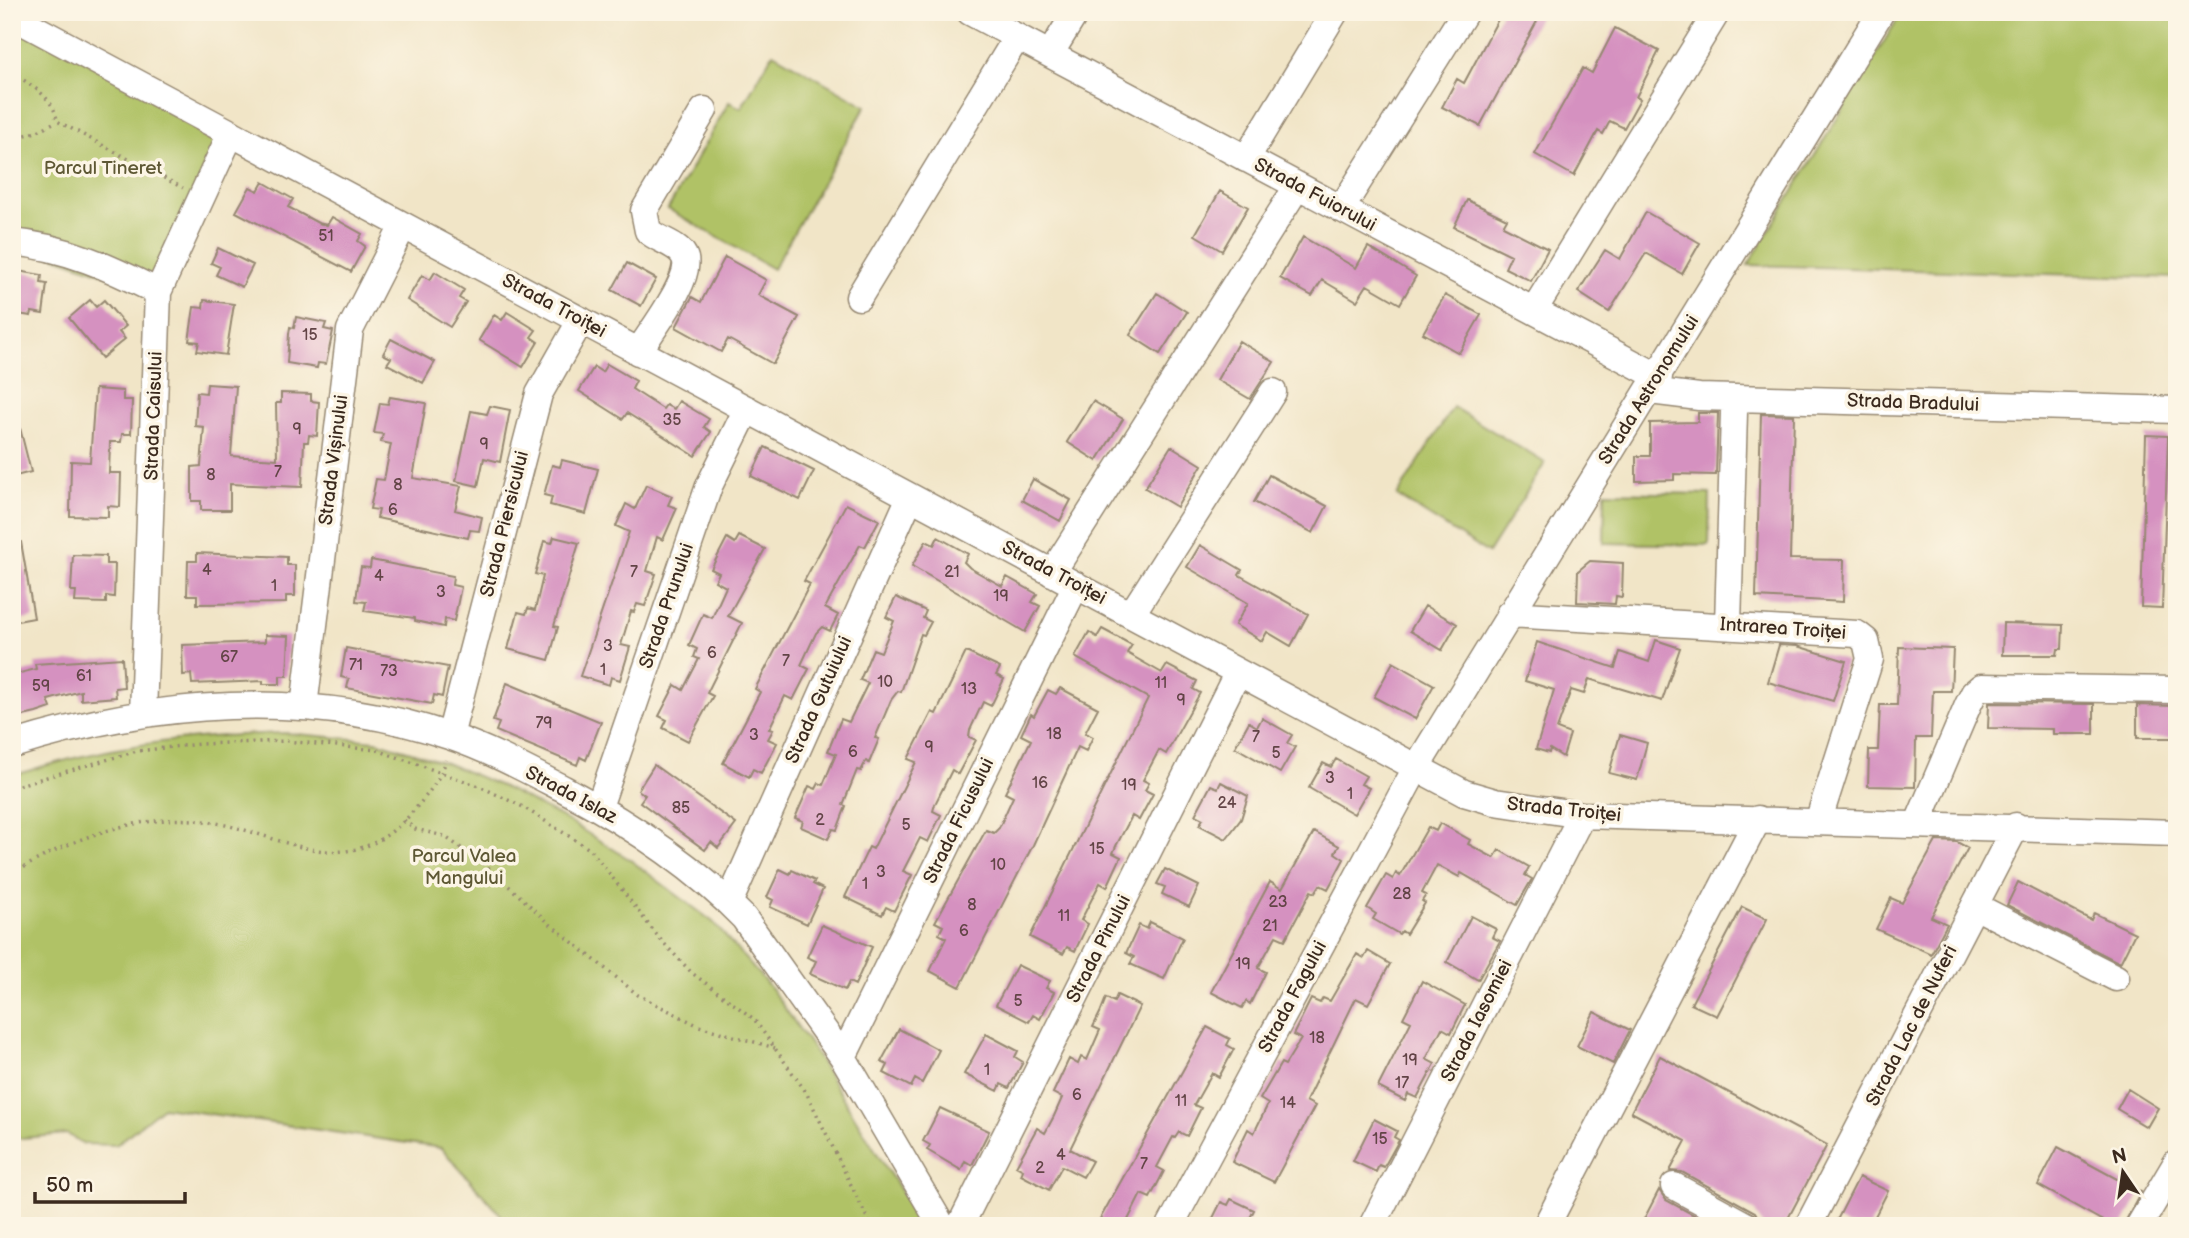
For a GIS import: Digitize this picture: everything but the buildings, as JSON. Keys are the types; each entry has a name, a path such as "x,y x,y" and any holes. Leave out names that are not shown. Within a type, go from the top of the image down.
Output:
{"street":[{"name":"Strada Fuiorului","path":"970,12 1534,310 1655,384"},
{"path":"1050,54 1076,12"},
{"path":"1246,159 1335,12"},
{"path":"1341,209 1465,12"},
{"path":"1534,310 1717,12"},
{"name":"Strada Astronomului","path":"1416,768 1509,614 1655,384 1881,12"},
{"name":"Strada Troiței","path":"12,16 1464,793 1495,802 1581,815 2016,826 2177,833"},
{"path":"859,297 1017,37"},
{"path":"638,352 682,281 686,267 681,252 648,231 644,211 704,110"},
{"name":"Strada Caisului","path":"143,714 158,292 231,133"},
{"path":"1052,573 1297,187"},
{"name":"Strada Vișinului","path":"304,707 350,330 403,226"},
{"path":"12,243 35,244 96,260 158,292"},
{"name":"Strada Piersicului","path":"450,736 539,394 581,320"},
{"name":"Strada Bradului","path":"1655,384 1699,397 2177,410"},
{"path":"1131,615 1273,392"},
{"name":"Strada Prunului","path":"599,807 709,486 747,410"},
{"path":"1728,625 1734,412"},
{"name":"Strada Gutuiului","path":"729,903 910,497"},
{"name":"Strada Ficusului","path":"843,1057 1076,585"},
{"name":"Intrarea Troiței","path":"1509,614 1849,631 1866,640 1870,659 1818,822"},
{"name":"Strada Pinului","path":"960,1226 1238,672"},
{"path":"1917,825 1968,705 1980,687 2177,690"},
{"name":"Strada Islaz","path":"12,745 68,729 143,714 226,707 304,707 379,716 450,736 599,807 639,832 729,903 766,946 843,1057 942,1226"},
{"name":"Strada Fagului","path":"1170,1226 1416,768"},
{"name":"Strada Iasomiei","path":"1372,1226 1581,815"},
{"path":"1546,1226 1758,820"},
{"name":"Strada Lac de Nuferi","path":"1808,1226 2016,826"},
{"path":"1975,906 2116,978"},
{"path":"2139,1226 2177,1162"},
{"path":"1674,1186 1747,1226"}],"path":[{"path":"12,72 44,95 56,114 57,121"},
{"path":"12,139 36,132 57,121"},
{"path":"57,121 201,197"},
{"path":"12,876 40,857 71,843 150,822 192,820 235,827 317,852 337,853 360,849 404,820 422,801 442,772 450,736"},
{"path":"12,786 137,751 200,744 286,741 377,750 442,772 523,807 591,849 667,947 692,973 754,1019 806,1092 870,1226"},
{"path":"404,820 415,830 444,836 488,867 560,933 638,995 699,1026 776,1048"}],"green space":[{"path":"1902,12 2177,12 2177,278 1748,265"},
{"name":"Parcul Tineret","path":"12,16 231,133 158,292 12,242"},
{"path":"773,53 866,106 773,269 668,209 729,102 741,108"},
{"path":"1453,407 1545,463 1488,553 1397,496"},
{"path":"1605,492 1710,494 1709,545 1604,543"},
{"name":"Parcul Valea Mangului","path":"285,733 376,741 446,763 503,787 560,816 629,859 713,922 770,987 809,1043 922,1226 511,1226 441,1148 163,1107 116,1145 84,1144 67,1134 12,1139 12,776 46,765 147,744"}]}
